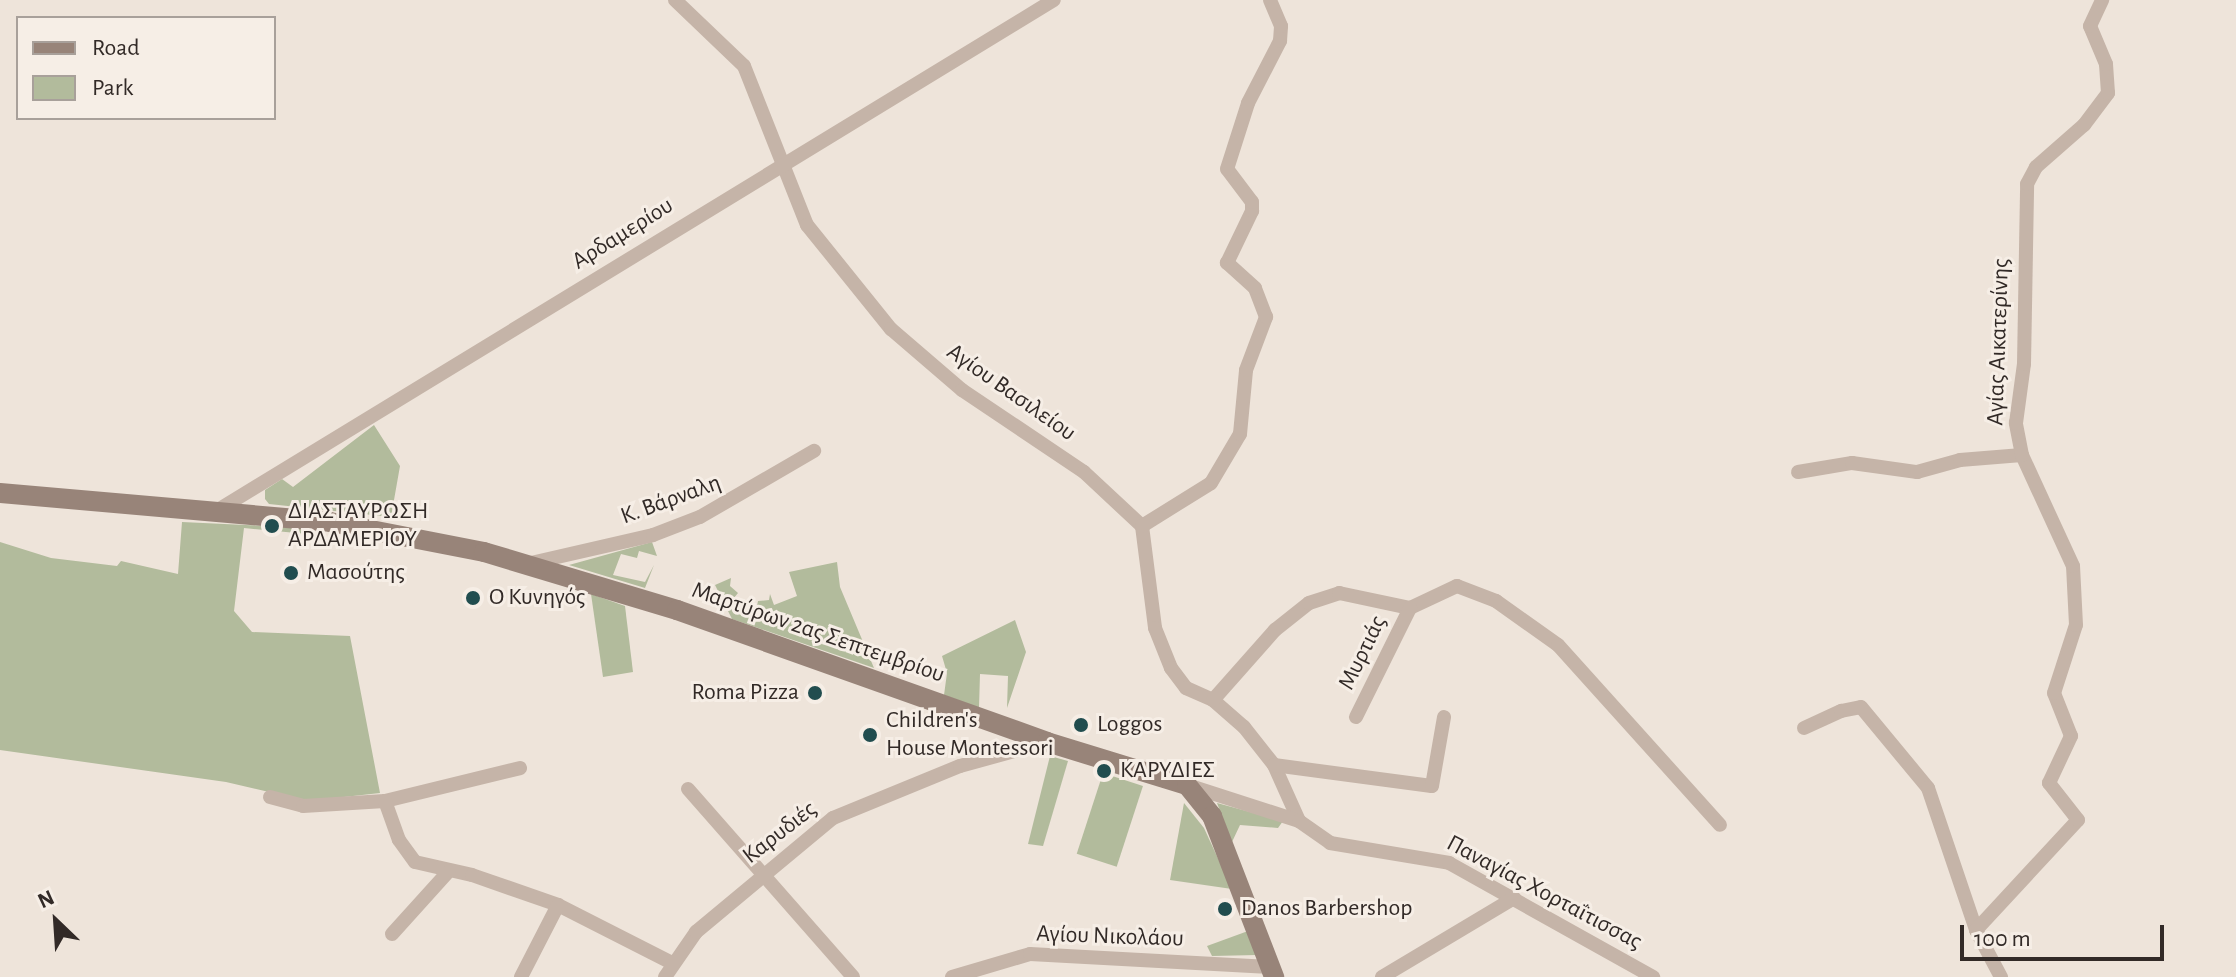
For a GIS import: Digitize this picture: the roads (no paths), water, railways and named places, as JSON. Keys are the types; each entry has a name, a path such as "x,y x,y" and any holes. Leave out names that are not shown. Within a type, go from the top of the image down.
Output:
{"street":[{"name":"Αγίου Βασιλείου","path":"675,0 744,66 807,225 891,329 962,390 1084,472 1142,526"},
{"name":"Αρδαμερίου","path":"218,510 782,161 1054,0"},
{"path":"1270,0 1281,26 1280,41 1248,103 1227,169 1252,202 1252,211 1227,263 1255,288 1266,317 1246,370 1240,434 1211,483 1142,526 1155,628 1166,655 1186,688 1213,700 1244,727 1274,765 1299,821"},
{"name":"Αγίας Αικατερίνης","path":"1976,930 2078,820 2049,783 2071,736 2054,693 2076,625 2073,566 2022,455 2016,423 2024,364 2027,184 2036,167 2084,125 2108,93 2106,64 2090,26 2102,0"},
{"name":"Κ. Βάρναλη","path":"531,564 653,535 700,517 814,451"},
{"path":"1798,472 1852,463 1917,472 1960,460 2022,455"},
{"name":"Μαρτύρων 2ας Σεπτεμβρίου","path":"0,493 218,510 376,530 531,564 1047,742 1187,785"},
{"path":"1213,700 1275,630 1309,603 1339,593 1410,608 1457,586 1496,601 1558,645 1720,825"},
{"name":"Μυρτιάς","path":"1356,717 1410,608"},
{"path":"1804,728 1861,707 1928,788 1976,930 2001,977"},
{"path":"1274,765 1432,786 1444,717"},
{"name":"Καρυδιές","path":"668,970 696,932 763,872 833,818 960,766 1047,742"},
{"path":"270,797 303,806 385,801 520,768"},
{"path":"1187,785 1212,816 1272,972"},
{"name":"Παναγίας Χορταΐτισσας","path":"1187,785 1299,821 1330,843 1449,863 1641,974"},
{"path":"688,789 853,977"},
{"path":"385,801 399,840 415,862 448,872 472,875 558,905 668,970"},
{"path":"392,934 448,872"},
{"path":"1382,977 1514,898"},
{"path":"521,977 558,905"},
{"name":"Αγίου Νικολάου","path":"952,977 1030,954 1272,972"}],"place":[{"name":"ΔΙΑΣΤΑΥΡΩΣΗ ΑΡΔΑΜΕΡΙΟΥ","path":"272,526"},
{"name":"Μασούτης","path":"291,573"},
{"name":"Ο Κυνηγός","path":"473,598"},
{"name":"Roma Pizza","path":"815,693"},
{"name":"Loggos","path":"1081,725"},
{"name":"Children's House Montessori","path":"870,735"},
{"name":"ΚΑΡΥΔΙΕΣ","path":"1104,771"},
{"name":"Danos Barbershop","path":"1225,909"}]}
